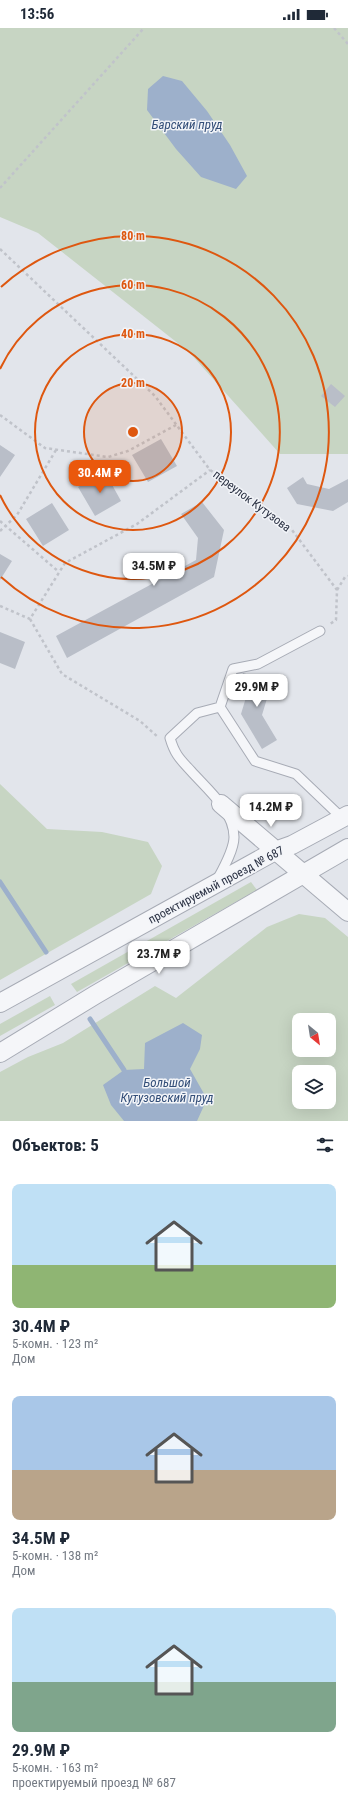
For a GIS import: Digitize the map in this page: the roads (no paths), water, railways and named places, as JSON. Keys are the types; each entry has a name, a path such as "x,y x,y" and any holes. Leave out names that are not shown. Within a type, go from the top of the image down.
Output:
{"street":[{"path":"221,804 348,912"},
{"name":"проектируемый проезд № 687","path":"0,1003 275,851 292,846 345,817"},
{"path":"0,1053 95,995 348,848"}],"lane":[{"path":"220,707 233,669 258,664 320,631"},
{"path":"214,885 226,862 234,837 230,821 221,804 174,752 170,738 197,713 220,707"},
{"path":"220,707 255,761 296,774 345,817"}],"water":[{"name":"Барский пруд","path":"163,76 182,81 207,111 230,145 247,176 236,189 201,177 176,149 147,110 148,89"},
{"name":"Большой Кутузовский пруд","path":"183,1023 202,1035 200,1049 190,1069 207,1099 197,1121 124,1121 111,1105 103,1085 124,1070 144,1069 145,1043"}],"waterway":[{"path":"0,882 46,952"},
{"path":"90,1019 124,1070 126,1077"}]}
